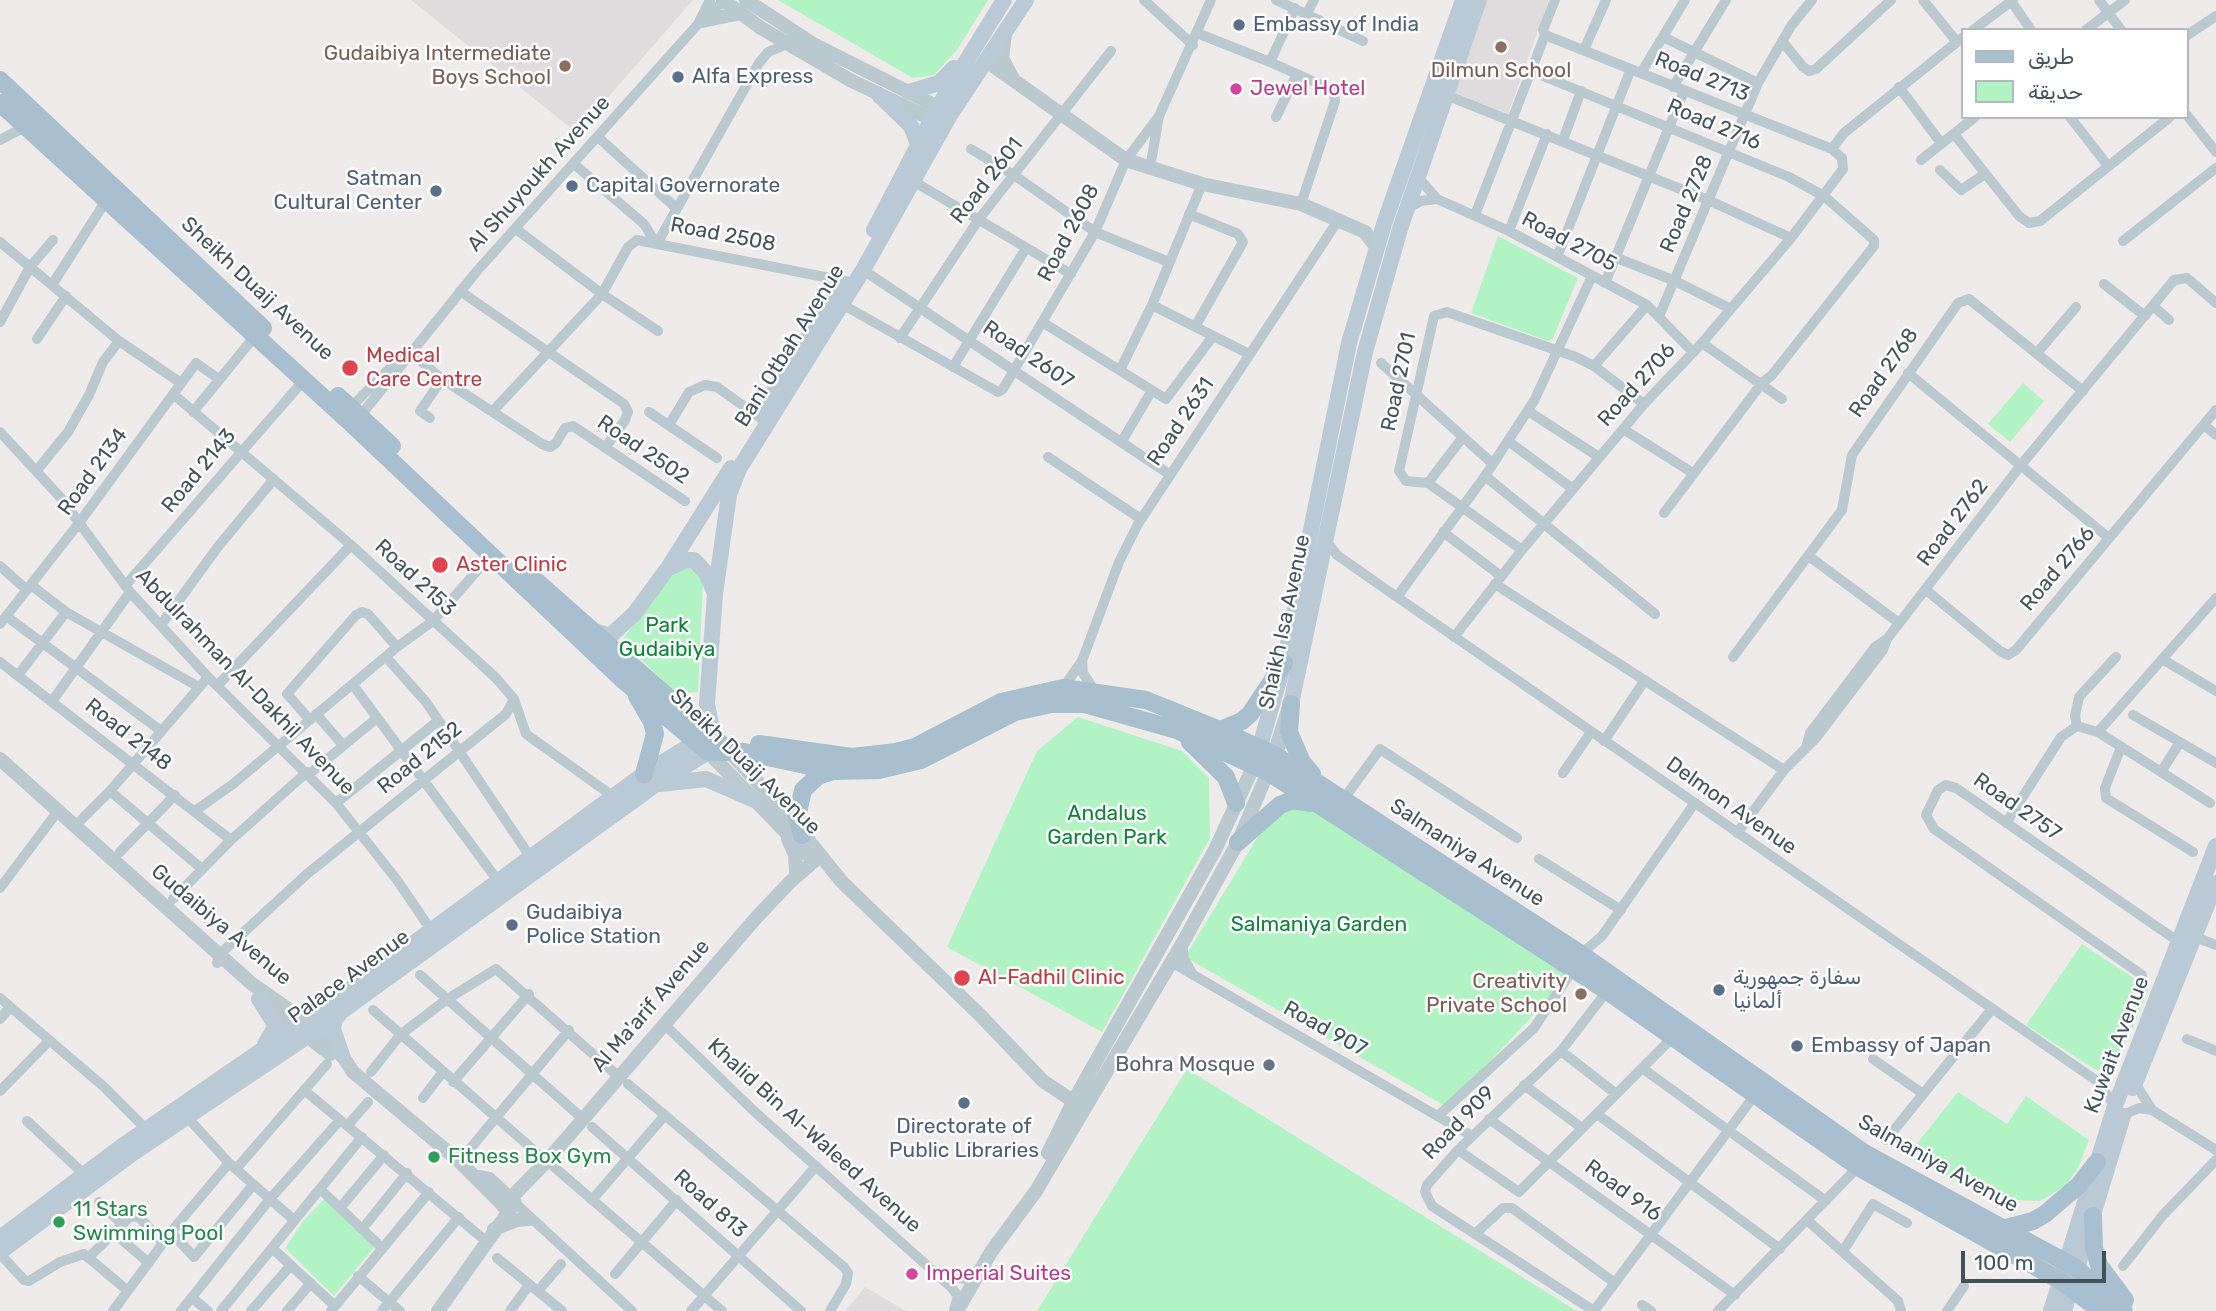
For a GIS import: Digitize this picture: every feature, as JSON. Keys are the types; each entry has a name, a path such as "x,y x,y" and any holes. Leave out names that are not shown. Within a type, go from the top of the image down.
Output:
{"main road":[{"name":"Bani Otbah Avenue","path":"592,629 604,636 616,633 668,568 914,181 968,54 1007,0"},
{"path":"985,60 983,50 1003,18 1007,0"},
{"name":"Bani Otbah Avenue","path":"854,277 919,144 1005,34 1026,0"},
{"name":"Shaikh Isa Avenue","path":"1264,760 1349,343 1382,231 1463,0"},
{"name":"Shaikh Isa Avenue","path":"1264,760 1291,704 1365,352 1407,209 1479,0"},
{"path":"909,92 939,83 968,54"},
{"name":"Sheikh Duaij Avenue","path":"0,80 255,336 304,380 351,416 490,556 624,680 706,744 729,751"},
{"path":"878,95 911,126 919,144"},
{"name":"Sheikh Duaij Avenue","path":"3,106 111,193 477,531 592,629 706,744"},
{"name":"Bani Otbah Avenue","path":"706,744 706,704 715,594 729,495 762,419"},
{"path":"668,568 686,560 694,560 706,573 715,594"},
{"path":"1220,730 1242,721 1250,714 1284,663"},
{"path":"624,680 644,706 655,734 650,779 706,779 754,800"},
{"name":"Salmaniya Avenue","path":"706,744 852,757 878,756 915,747 1017,696 1063,688 1094,690 1146,700 1220,730 1264,760 1313,803 1577,962 1607,991 1858,1167 2066,1285 2101,1311"},
{"name":"Salmaniya Avenue","path":"729,751 833,771 879,770 921,760 1015,712 1051,704 1086,704 1177,730 1264,760 1320,785 1343,800 1577,962 1866,1154 2070,1265 2124,1311"},
{"path":"1291,704 1289,732 1302,762 1320,785"},
{"path":"1177,730 1220,769 1234,793 1236,803"},
{"name":"Palace Avenue","path":"0,1243 85,1175 256,1055 343,1010 650,779 706,744"},
{"path":"794,835 803,790 818,776 833,771"},
{"name":"Palace Avenue","path":"0,1243 188,1118 431,930 614,797 650,779"},
{"path":"1238,842 1280,805 1293,800 1313,803"},
{"name":"Kuwait Avenue","path":"2070,1265 2096,1162 2119,1111 2216,846"},
{"name":"Kuwait Avenue","path":"2131,1078 2195,937 2216,883"},
{"path":"256,1055 274,1034 276,1026 259,999"},
{"path":"342,1055 333,1030 335,1019 343,1010"},
{"name":"Kuwait Avenue","path":"2070,1265 2094,1216 2119,1111"},
{"path":"2006,1228 2020,1226 2045,1214 2073,1191 2096,1162"},
{"path":"2094,1216 2094,1248 2099,1265 2134,1311"},
{"path":"2064,1311 2070,1265"},
{"path":"2051,1311 2066,1285"}],"street":[{"name":"Al Shuyoukh Avenue","path":"700,23 710,0"},
{"name":"Al Shuyoukh Avenue","path":"351,416 400,356 409,351 573,163 724,0"},
{"path":"724,0 744,7 909,92 942,116"},
{"path":"1143,0 1193,45"},
{"name":"Road 2608","path":"953,367 998,392 1015,369 1094,232 1126,160 1159,116 1211,0"},
{"path":"1276,0 1363,41"},
{"path":"1307,13 1314,0"},
{"path":"1475,215 1545,35 1544,30 1555,0"},
{"path":"1584,50 1606,0"},
{"path":"1557,257 1616,105 1685,0"},
{"path":"1605,284 1670,127 1679,89 1695,54 1726,0"},
{"name":"Road 2728","path":"1660,314 1758,83 1782,41 1812,0"},
{"path":"1782,41 1809,71 1816,69 1891,0"},
{"path":"1832,149 1844,133 1960,40 1923,0"},
{"path":"2099,0 2119,28"},
{"path":"2089,28 2125,0"},
{"path":"1976,28 2012,1 2030,28"},
{"path":"700,23 744,7"},
{"path":"744,7 761,28 878,95 942,116"},
{"path":"1270,62 1295,8"},
{"path":"2188,35 2216,16"},
{"path":"759,63 765,42 761,28"},
{"path":"1197,33 1328,88 1335,101 1301,204"},
{"path":"1005,34 1002,58 1015,81"},
{"name":"Road 2713","path":"1545,35 1832,149 1842,158"},
{"path":"1663,37 1758,83"},
{"path":"493,411 602,294 631,243 637,240 656,242 759,63 768,52 787,44"},
{"name":"Road 2601","path":"900,338 979,219 1111,51"},
{"path":"985,60 1126,160 1202,184 1301,204 1365,232 1377,248"},
{"name":"Road 2716","path":"1531,71 1729,152 1824,196 1871,234 1874,246 1772,375 1762,383"},
{"path":"1276,117 1297,74"},
{"path":"1899,87 1941,143"},
{"path":"1563,140 1581,91"},
{"path":"1447,95 1596,153 1791,238"},
{"path":"0,140 10,123 3,106"},
{"name":"Road 2608","path":"1150,168 1159,116"},
{"path":"2188,117 2216,152"},
{"path":"1921,160 1973,119"},
{"path":"2072,119 2108,166"},
{"path":"1954,134 2019,216 2029,223 2040,221 2167,119"},
{"path":"0,140 19,130 32,131"},
{"path":"1509,231 1547,134"},
{"name":"Road 2508","path":"599,138 676,208"},
{"path":"971,149 1014,175 1094,232 1169,262"},
{"name":"Road 2706","path":"1454,637 1599,457 1644,404 1702,343 1791,238 1843,169 1842,158"},
{"name":"Road 2508","path":"573,163 643,224 656,242 854,277"},
{"path":"2123,241 2216,168"},
{"path":"1940,170 1961,190 1985,174"},
{"name":"Road 2705","path":"1418,177 1437,199 1509,231 1647,304 1660,314 1693,352"},
{"path":"914,181 1071,274"},
{"path":"1120,370 1152,305 1202,184"},
{"path":"52,285 111,193"},
{"path":"1407,209 1421,201 1437,199"},
{"path":"1189,214 1238,234 1243,244 1195,327"},
{"name":"Road 2631","path":"1063,688 1082,661 1119,562 1141,519 1339,219"},
{"path":"516,229 602,294 658,331"},
{"path":"1365,232 1382,231"},
{"path":"0,322 30,267 52,240"},
{"path":"0,242 119,341 181,383"},
{"path":"838,301 953,367 1026,248"},
{"path":"1617,258 1675,281 1731,309"},
{"path":"1396,597 1485,476 1528,411 1559,351 1592,276"},
{"name":"Road 2607","path":"854,277 921,309 970,339 1169,474"},
{"name":"Road 2762","path":"1737,833 1784,770 1816,738 1883,650 1887,639 1899,623 2021,465 2174,280 2187,278 2216,303"},
{"path":"2104,284 2146,316"},
{"path":"460,291 624,404 628,412 625,420 606,448"},
{"path":"37,339 66,296"},
{"name":"Road 2768","path":"1733,657 1810,557 1842,510 1853,455 1908,373 1963,299 1969,299 2083,391"},
{"path":"1594,366 1647,304"},
{"path":"1152,305 1249,354"},
{"path":"2153,306 2169,320"},
{"path":"2037,353 2076,307"},
{"name":"Road 2701","path":"1522,550 1428,483 1406,481 1399,471 1432,321 1442,311 1559,351"},
{"path":"1042,322 1163,399 1170,397 1213,336"},
{"path":"193,412 255,336"},
{"path":"38,470 68,432 89,395 103,362 119,341"},
{"path":"1702,343 1782,399"},
{"name":"Road 2502","path":"409,351 442,379 550,447 556,443 565,428 573,426 685,501"},
{"path":"1559,351 1594,366 1644,404"},
{"name":"Road 2134","path":"3,620 79,523 196,363 219,379"},
{"path":"1381,363 1493,464"},
{"path":"1908,373 2109,538"},
{"path":"430,418 420,411 442,379"},
{"name":"Road 2143","path":"53,700 103,633 128,589 240,451 304,380"},
{"path":"1664,513 1762,383"},
{"path":"669,425 690,393 705,384 717,387 762,419"},
{"path":"1122,441 1151,392"},
{"name":"Road 2153","path":"173,394 351,545 496,678 514,699 526,734 614,797"},
{"name":"Road 2766","path":"1926,590 2008,655 2016,650 2216,410"},
{"path":"1528,411 1599,457"},
{"path":"649,412 717,458"},
{"path":"2204,425 2216,435"},
{"path":"1623,429 1693,473"},
{"name":"Abdulrahman Al-Dakhil Avenue","path":"0,432 38,470 128,589 208,677 336,803 431,930"},
{"path":"1428,483 1463,437"},
{"path":"1508,441 1573,489"},
{"path":"1048,457 1141,519"},
{"path":"1485,476 1545,522 1655,614"},
{"path":"161,625 217,548 274,479"},
{"path":"1443,532 1498,580 1784,770"},
{"name":"Delmon Avenue","path":"1325,539 1345,561 1396,597 2098,1082 2119,1111"},
{"path":"217,686 351,545"},
{"path":"195,811 233,784 397,646 433,621 490,556"},
{"path":"1810,557 1899,623"},
{"path":"1317,573 1330,563 1345,561"},
{"path":"0,566 66,612 200,687"},
{"path":"2098,732 2216,598"},
{"path":"19,674 66,612"},
{"path":"343,745 287,694 356,615 362,612 368,614 397,646"},
{"path":"3,620 41,643 160,730"},
{"path":"386,657 438,721 531,858"},
{"path":"2077,726 2075,716 2079,697 2116,657"},
{"path":"2162,659 2216,691"},
{"path":"1082,661 1083,673 1094,690"},
{"name":"Road 2148","path":"0,662 53,700 231,841"},
{"path":"72,830 134,764 160,730 208,677"},
{"path":"1604,741 1645,680"},
{"path":"353,685 498,881"},
{"name":"Road 2152","path":"219,958 307,874 458,750 506,715 514,699"},
{"path":"2133,715 2216,763"},
{"path":"173,899 231,841 308,773 377,718"},
{"path":"336,803 438,721"},
{"path":"2077,726 2098,732 2210,803"},
{"path":"2006,823 2061,737 2077,726"},
{"path":"1563,773 1591,732"},
{"path":"2161,772 2180,742"},
{"name":"Sheikh Duaij Avenue","path":"706,744 754,800 794,835 1023,1058 1043,1081 1082,1103"},
{"path":"2120,747 2105,788 2106,798 2193,852"},
{"path":"1343,800 1380,750 1517,838"},
{"name":"Sheikh Duaij Avenue","path":"729,751 792,820 794,835"},
{"name":"Gudaibiya Avenue","path":"0,759 72,830 117,864 219,958 259,999 342,1055 353,1072 477,1178 489,1179 509,1204"},
{"name":"Shaikh Isa Avenue","path":"955,1311 1023,1208 1082,1103 1236,803 1264,760"},
{"name":"Shaikh Isa Avenue","path":"1023,1208 1027,1194 1062,1126 1082,1103 1171,962 1238,842 1264,760"},
{"name":"Gudaibiya Avenue","path":"0,767 55,814"},
{"name":"Road 2757","path":"2142,975 1934,829 1926,815 1938,790 1951,786 2179,942"},
{"path":"110,791 202,869"},
{"path":"117,864 148,823 174,795"},
{"path":"1439,1115 1534,1028 1577,962 1602,936 1694,804"},
{"path":"0,888 55,814"},
{"path":"793,877 794,835"},
{"name":"Al Ma'arif Avenue","path":"438,1311 509,1204 546,1166 546,1160 587,1123 730,947 815,856"},
{"path":"1539,859 1621,910"},
{"path":"1171,962 1169,943 1188,907 1192,889"},
{"path":"2195,937 2216,945"},
{"path":"1182,944 1184,959 1193,975"},
{"name":"Gudaibiya Avenue","path":"219,958 306,1029"},
{"name":"Road 907","path":"1171,962 1220,993 1472,1136"},
{"name":"Road 813","path":"446,1000 496,969 529,994 623,1080 844,1267 848,1278 830,1311"},
{"name":"Road 813","path":"420,975 801,1311"},
{"name":"Road 909","path":"1594,1311 1432,1206 1426,1196 1427,1185 1489,1119 1561,1051 1607,991"},
{"path":"453,1082 529,994"},
{"path":"0,998 103,1086 147,1130"},
{"path":"371,1072 400,1035 446,1000"},
{"path":"0,1019 10,1007"},
{"path":"373,1010 442,1073 722,1311"},
{"path":"1886,1140 1991,1010"},
{"name":"Khalid Bin Al-Waleed Avenue","path":"665,1025 816,1166 939,1275 958,1296 955,1311"},
{"path":"306,1029 353,1072"},
{"path":"469,1150 569,1030"},
{"path":"1475,1234 1672,1038"},
{"path":"2187,1039 2215,1049"},
{"path":"0,1091 49,1041"},
{"path":"1561,1051 1615,1093"},
{"name":"Sheikh Duaij Avenue","path":"1023,1058 1082,1103"},
{"path":"113,1311 171,1232 327,1064"},
{"path":"1642,1068 1826,1201"},
{"path":"423,1098 442,1073"},
{"path":"2098,1082 2131,1078 2152,1110"},
{"path":"1043,1081 1061,1103 1064,1114 1062,1126"},
{"path":"1524,1085 1582,1128"},
{"path":"304,1090 459,1217 490,1236 517,1220 530,1219"},
{"path":"1594,1311 1754,1096"},
{"path":"181,1311 270,1199 368,1102"},
{"path":"2119,1111 2139,1108 2152,1110 2216,1150"},
{"path":"1597,1114 1780,1249"},
{"path":"593,1200 665,1115"},
{"path":"188,1118 232,1166 294,1220"},
{"name":"Road 916","path":"1489,1119 1735,1295"},
{"path":"27,1121 85,1175"},
{"path":"221,1311 362,1137"},
{"path":"1458,1150 1519,1192"},
{"path":"341,1207 384,1155"},
{"path":"2123,1266 2163,1215 2216,1160"},
{"path":"691,1311 816,1166"},
{"path":"1718,1311 1858,1167"},
{"path":"363,1228 407,1173"},
{"path":"171,1232 194,1257 253,1185"},
{"path":"320,1189 382,1247"},
{"path":"272,1248 311,1283 333,1308 429,1192"},
{"path":"615,1273 677,1200"},
{"path":"99,1202 149,1263"},
{"path":"509,1204 530,1219 632,1311"},
{"path":"1843,1251 1873,1204 1907,1223"},
{"path":"1503,1208 1512,1208 1615,1283"},
{"path":"89,1258 131,1216 139,1217 163,1243"},
{"path":"382,1311 459,1217"},
{"path":"1808,1221 1903,1310"},
{"name":"Shaikh Isa Avenue","path":"966,1311 998,1255 1004,1236"},
{"path":"0,1243 24,1280 29,1281 79,1253 89,1258 128,1291"},
{"path":"497,1258 560,1310"},
{"path":"510,1311 561,1264"},
{"path":"939,1275 966,1279 984,1264"},
{"path":"251,1311 290,1265"},
{"path":"358,1276 400,1311"},
{"path":"287,1311 311,1283"},
{"path":"1947,1311 1964,1286"},
{"path":"192,1297 208,1311"}],"shaded area":[{"name":"Gudaibiya Intermediate Boys School","path":"411,0 693,0 577,133"},
{"name":"Dilmun School","path":"1486,0 1549,0 1508,114 1455,93"},
{"path":"865,1287 906,1311 845,1311"}],"green space":[{"path":"778,0 988,0 957,50 934,75 913,78"},
{"path":"1498,236 1578,278 1553,338 1548,341 1471,313"},
{"path":"2023,383 2044,401 2010,442 1988,424"},
{"name":"Park Gudaibiya","path":"682,563 696,568 703,582 698,692 676,694 622,640"},
{"name":"Andalus Garden Park","path":"1078,717 1182,751 1209,778 1210,838 1102,1032 947,947 1037,751"},
{"name":"Salmaniya Garden","path":"1293,807 1317,812 1571,975 1447,1107 1185,957 1265,825"},
{"path":"2082,944 2149,988 2131,1032 2110,1069 2096,1070 2026,1025"},
{"path":"1187,1069 1577,1311 1037,1311"},
{"path":"1958,1092 2007,1124 2026,1096 2089,1140 2078,1168 2065,1186 2040,1201 2013,1200 1954,1180 1907,1156"},
{"path":"328,1195 381,1239 334,1296 285,1248 304,1220"}],"place":[{"name":"Embassy of India","path":"1239,25"},
{"name":"Dilmun School","path":"1501,47"},
{"name":"Gudaibiya Intermediate Boys School","path":"565,66"},
{"name":"Alfa Express","path":"678,77"},
{"name":"Jewel Hotel","path":"1236,89"},
{"name":"Capital Governorate","path":"572,186"},
{"name":"Satman Cultural Center","path":"436,191"},
{"name":"Medical Care Centre","path":"350,368"},
{"name":"Aster Clinic","path":"440,565"},
{"name":"Gudaibiya Police Station","path":"512,925"},
{"name":"Al-Fadhil Clinic","path":"962,978"},
{"name":"سفارة جمهورية ألمانيا","path":"1719,990"},
{"name":"Creativity Private School","path":"1581,994"},
{"name":"Embassy of Japan","path":"1797,1046"},
{"name":"Bohra Mosque","path":"1269,1065"},
{"name":"Directorate of Public Libraries","path":"964,1103"},
{"name":"Fitness Box Gym","path":"434,1157"},
{"name":"11 Stars Swimming Pool","path":"59,1222"},
{"name":"Imperial Suites","path":"912,1274"}]}
